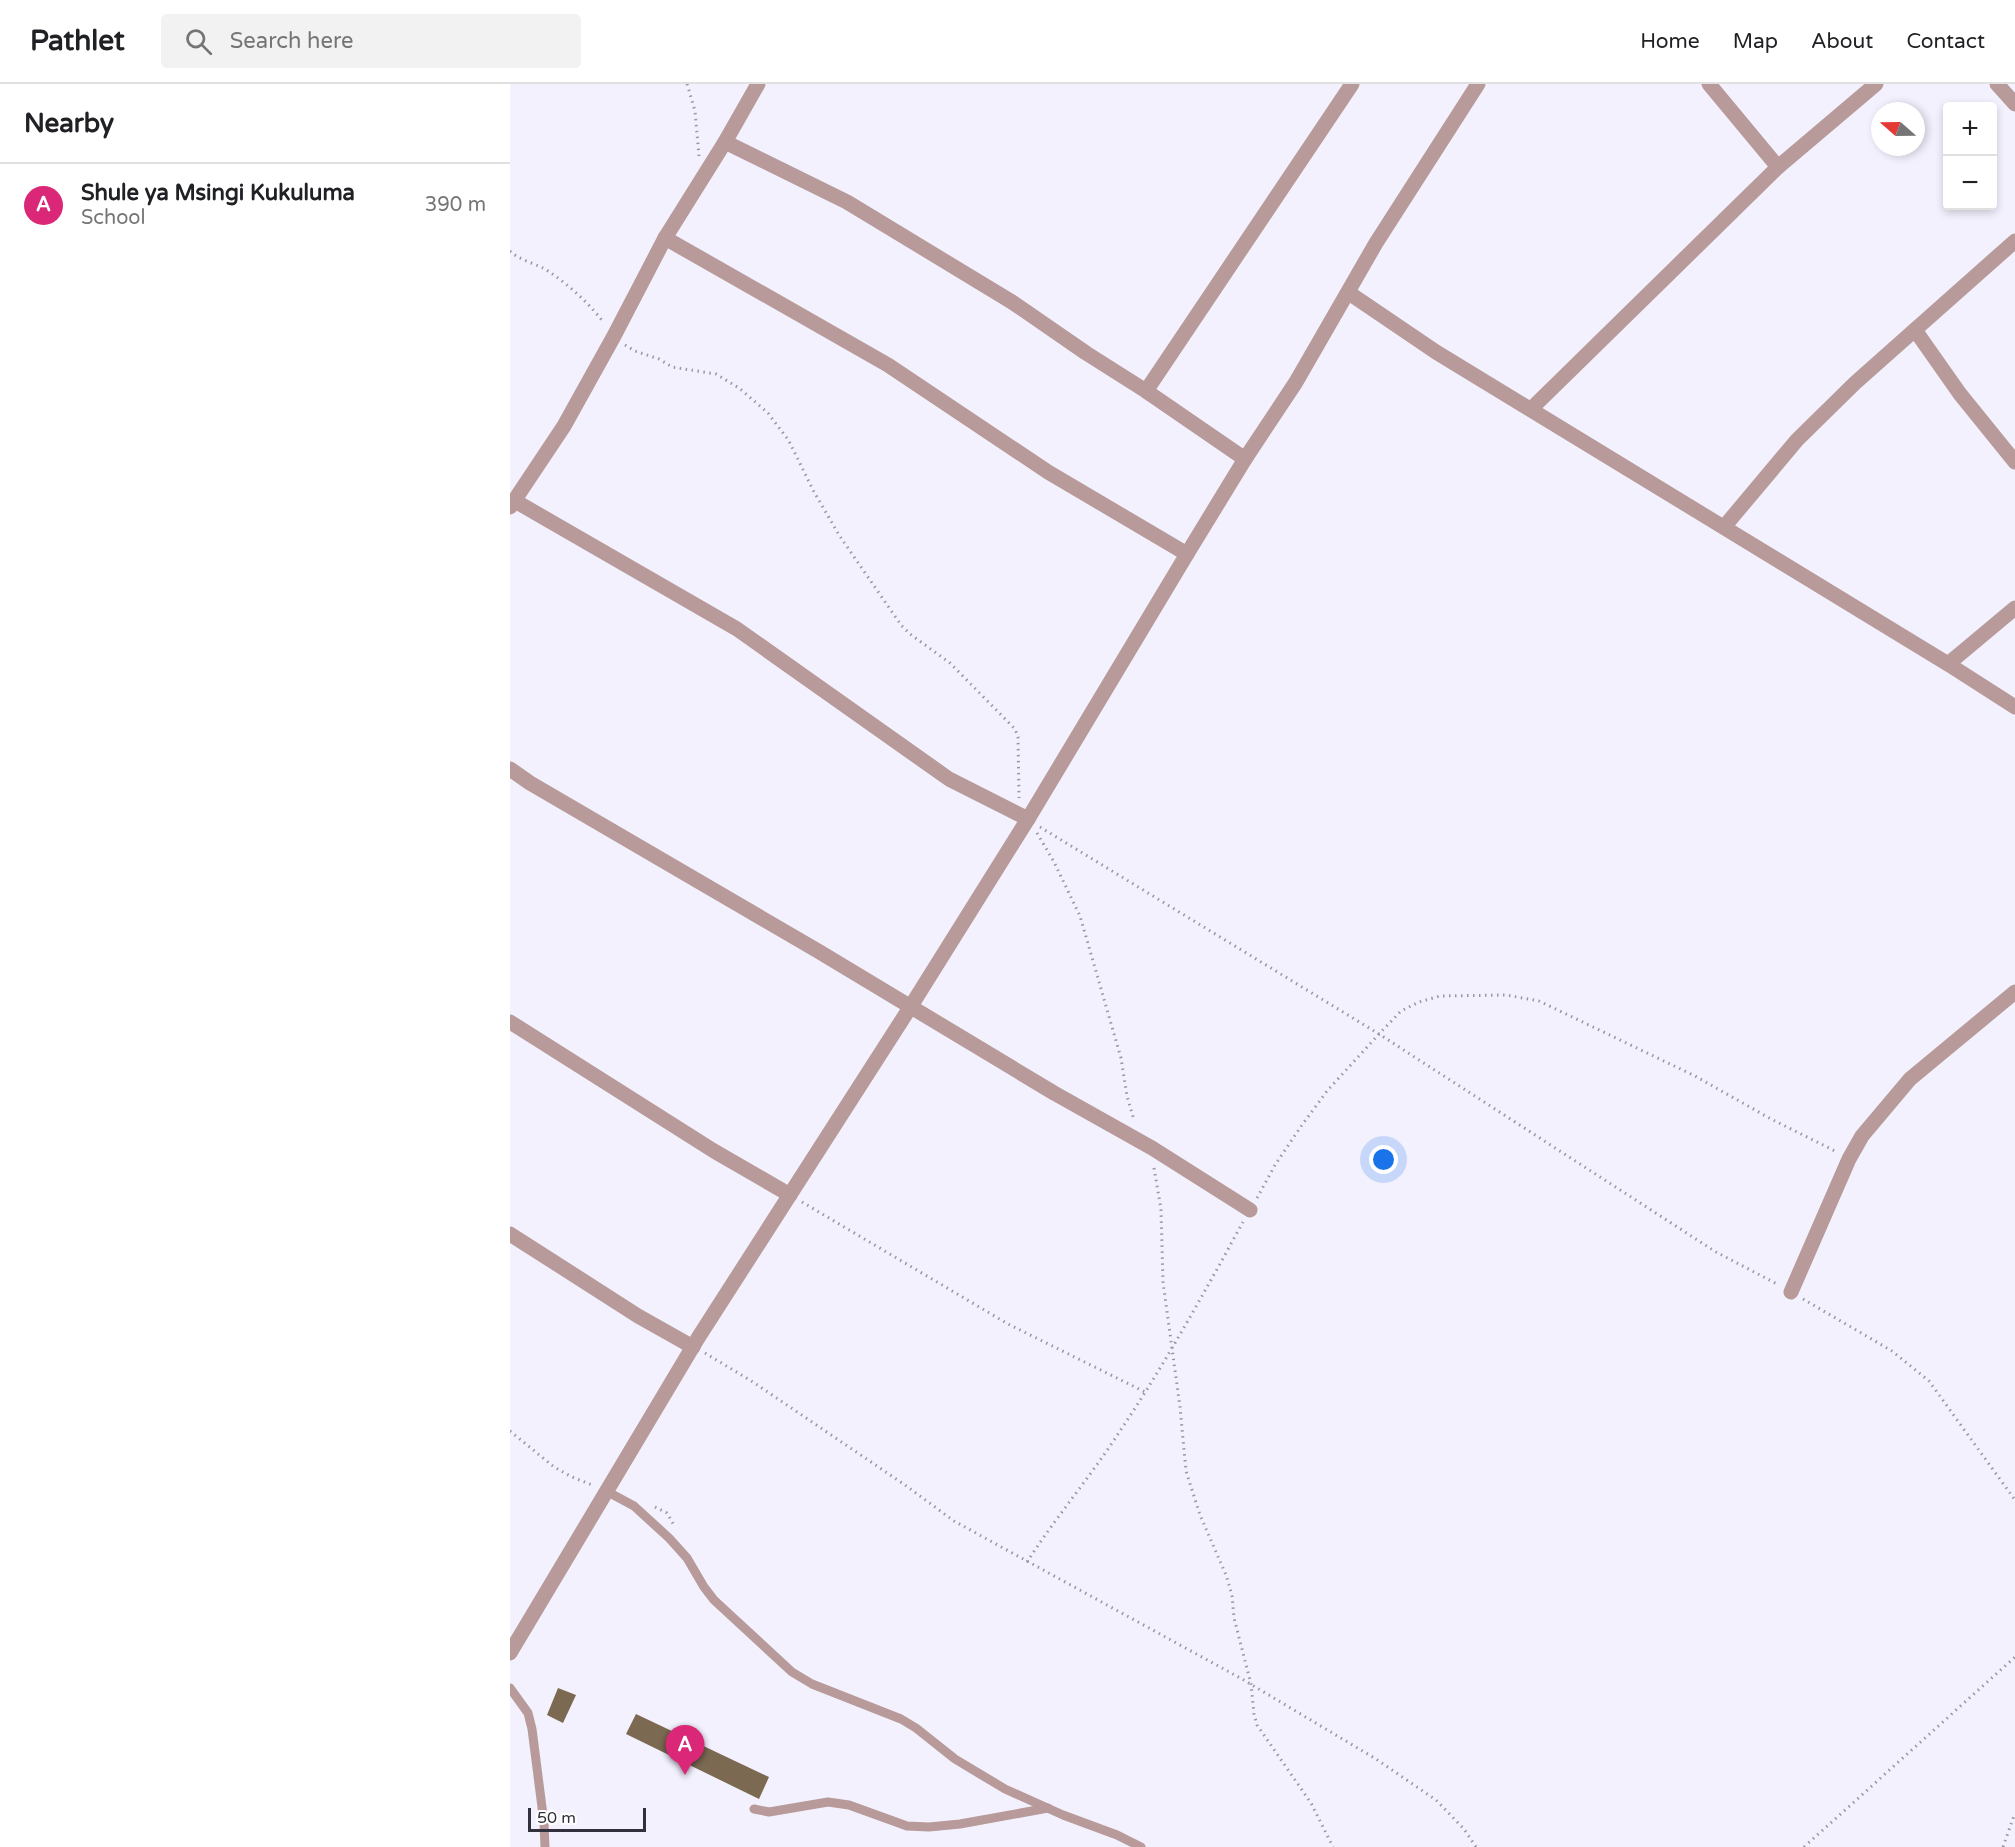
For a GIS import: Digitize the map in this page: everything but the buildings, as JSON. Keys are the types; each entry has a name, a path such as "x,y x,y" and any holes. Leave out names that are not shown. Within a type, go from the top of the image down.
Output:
{"street":[{"path":"758,84 665,238 564,426 512,504 737,629 949,779 1028,819"},
{"path":"1146,391 1352,84"},
{"path":"510,1653 693,1347 1028,819 1186,554 1296,382 1376,243 1478,84"},
{"path":"1709,84 1778,167"},
{"path":"1531,409 1778,167 1876,84"},
{"path":"1997,84 2015,104"},
{"path":"725,142 847,202 1012,302 1245,459"},
{"path":"665,238 888,365 1048,472 1186,554"},
{"path":"1724,527 1797,440 1855,383 2015,241"},
{"path":"1349,293 1436,352 2015,707"},
{"path":"1915,330 1960,394 2015,462"},
{"path":"1948,664 2015,608"},
{"path":"510,769 1054,1093 1143,1143 1250,1210"},
{"path":"1791,1292 1849,1159 1862,1136 1910,1078 2015,992"},
{"path":"510,1022 790,1195"},
{"path":"510,1234 638,1316 693,1347"}],"lane":[{"path":"608,1492 634,1506 669,1538 687,1558 714,1600 792,1672 832,1693 901,1719 955,1759 1005,1789 1141,1847"},
{"path":"510,1688 528,1713 532,1729 544,1823 544,1847"},
{"path":"754,1809 769,1812 828,1802 849,1805 907,1826 928,1827 960,1824 1048,1808"}],"path":[{"path":"687,84 695,111 700,182"},
{"path":"510,251 546,270 573,290 598,315 614,336 635,351 659,359 672,367 708,372 724,378 756,401 789,441 813,490 839,535 901,625 916,639 950,663 1010,721 1015,729 1018,737 1018,794 1028,819 1054,862 1080,916 1121,1058 1129,1105 1156,1173 1160,1191 1163,1282 1186,1471 1200,1515 1226,1575 1234,1618 1251,1684 1257,1725 1311,1803 1333,1847"},
{"path":"1028,819 1379,1034 1698,1240 1892,1351 1929,1381 2015,1500"},
{"path":"1027,1562 1118,1435 1172,1351 1275,1165 1302,1125 1328,1091 1379,1034 1401,1011 1419,1002 1440,996 1476,994 1520,996 1539,1001 1695,1076 1849,1159"},
{"path":"790,1195 1008,1324 1145,1392"},
{"path":"693,1347 753,1382 954,1521 1251,1684 1366,1753 1436,1800 1464,1829 1476,1847"},
{"path":"510,1431 554,1467 572,1478 608,1492"},
{"path":"1804,1847 2015,1657"},
{"path":"2003,1847 2015,1813"}],"place":[{"name":"Shule ya Msingi Kukuluma","path":"685,1775"}]}
